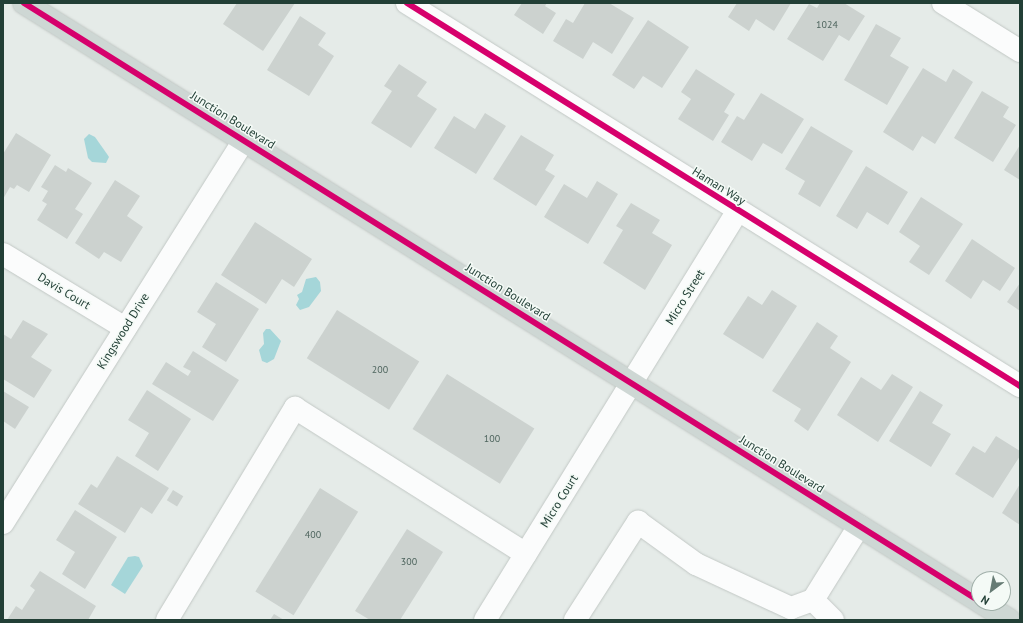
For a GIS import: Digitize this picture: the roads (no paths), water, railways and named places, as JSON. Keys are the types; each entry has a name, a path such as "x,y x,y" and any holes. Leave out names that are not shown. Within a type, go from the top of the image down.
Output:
{"main road":[{"name":"Junction Boulevard","path":"24,3 971,596"},
{"path":"995,611 1009,620"}],"street":[{"name":"Haman Way","path":"407,3 432,9 738,211 1020,386"},
{"path":"943,3 1020,51"},
{"name":"Kingswood Drive","path":"3,523 244,140"},
{"name":"Micro Street","path":"633,383 738,211"},
{"name":"Davis Court","path":"3,254 125,328"},
{"name":"Micro Court","path":"485,620 633,383"},
{"path":"167,620 295,408 526,554"},
{"path":"575,620 638,522 696,564 791,608 814,600 859,526"},
{"path":"814,600 833,620"}],"water":[{"path":"89,134 95,137 109,157 106,163 92,162 88,158 84,139"},
{"path":"316,277 320,282 321,291 309,307 300,310 296,305 299,299 297,295 302,292 306,279"},
{"path":"266,329 270,329 281,341 274,359 267,363 262,361 259,350 264,344 263,333"},
{"path":"128,557 139,557 143,566 125,594 111,585"}]}
